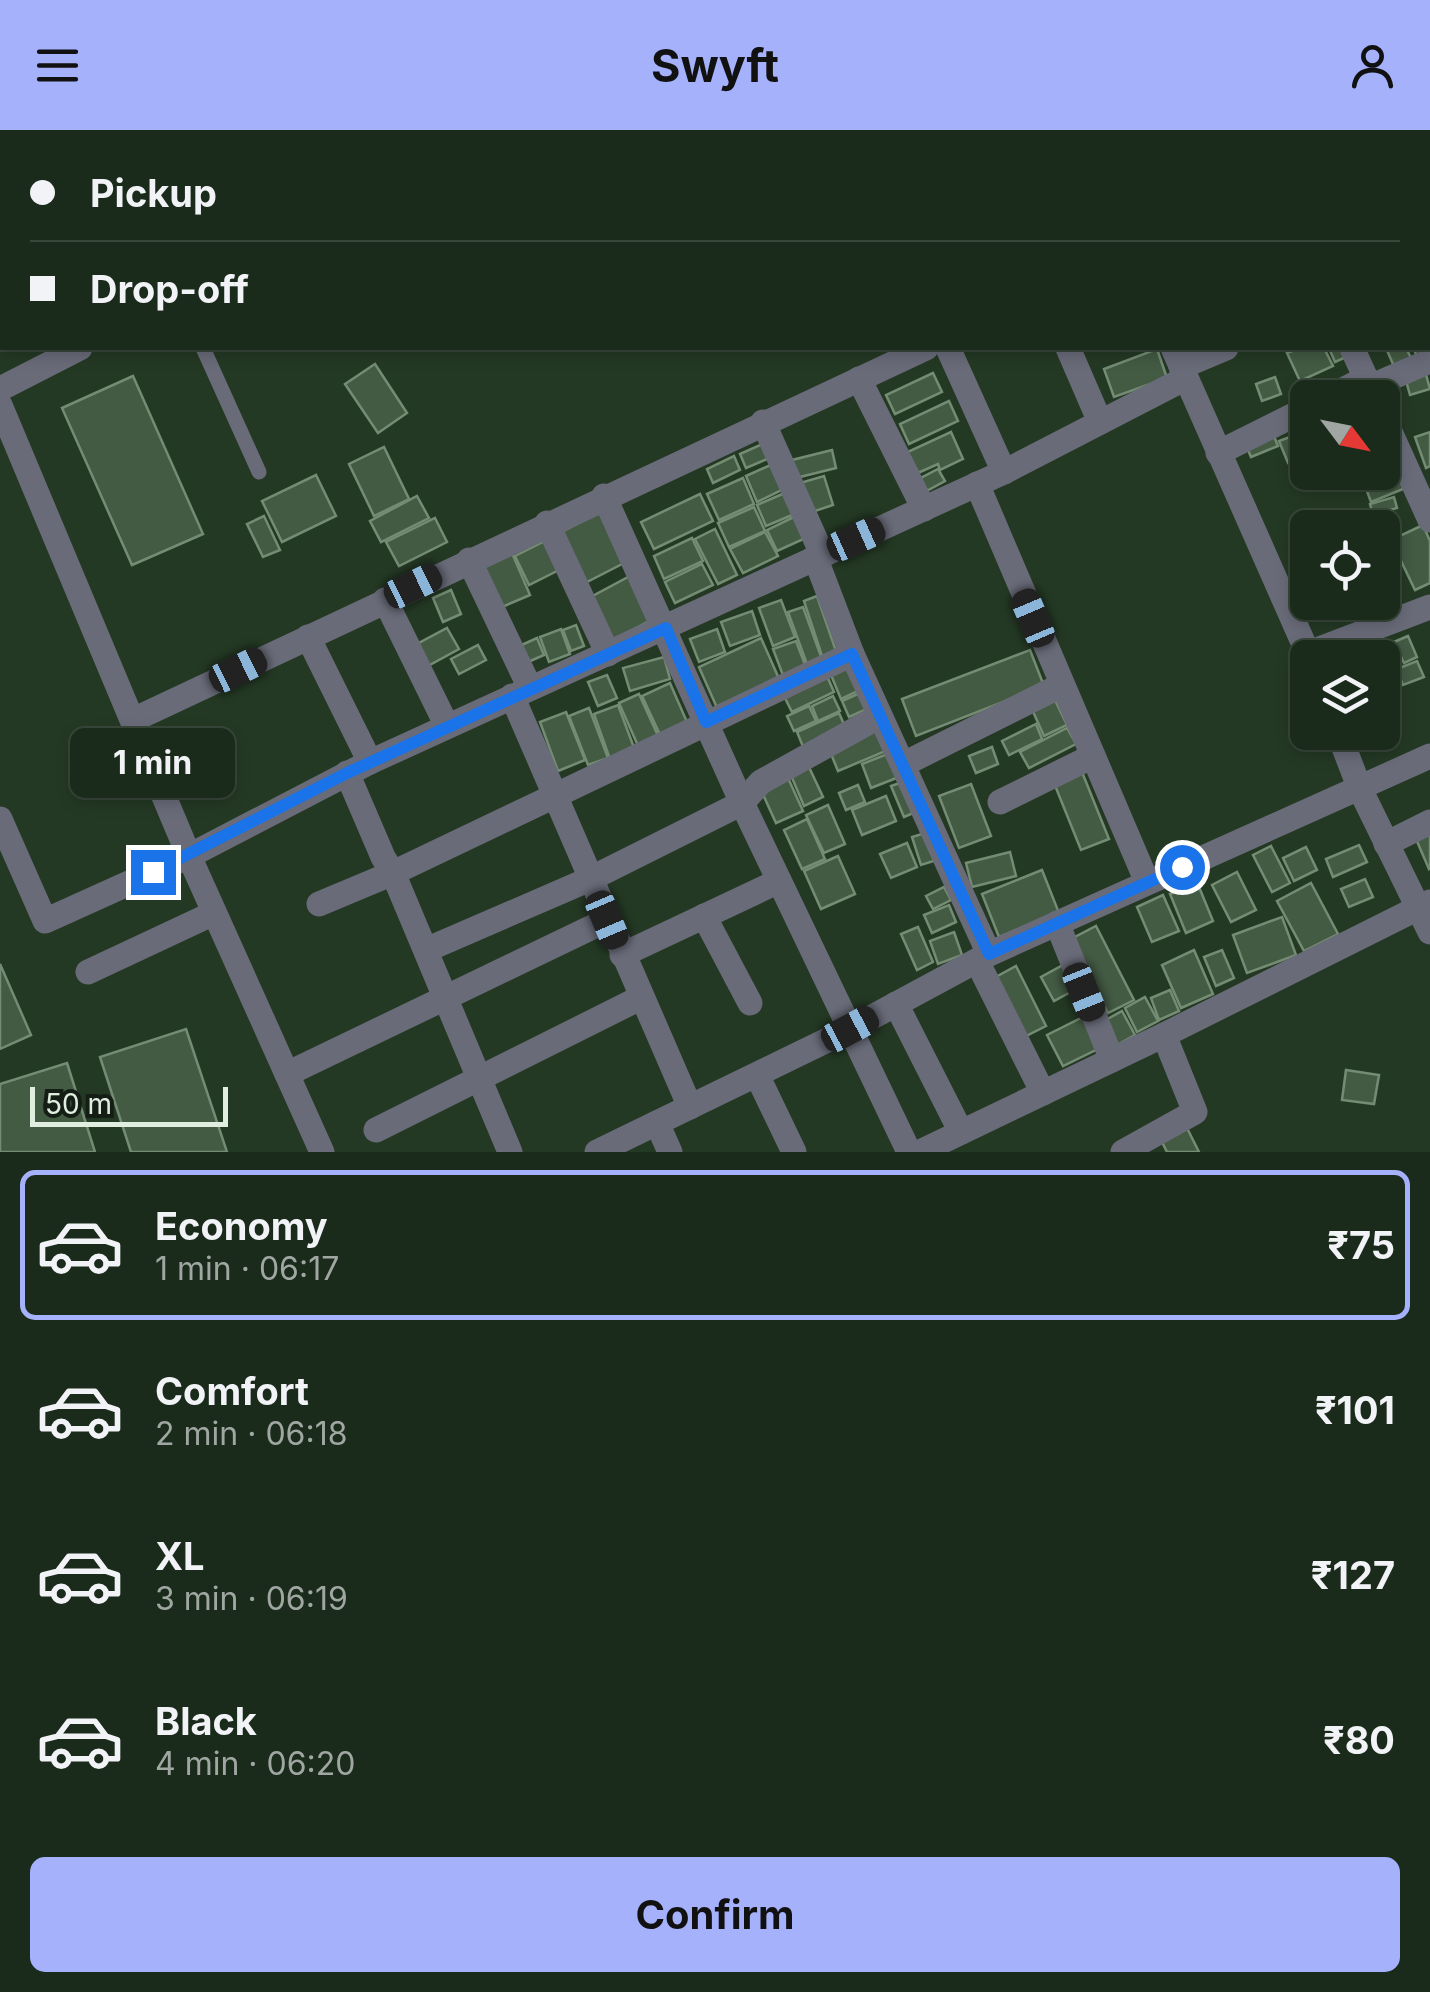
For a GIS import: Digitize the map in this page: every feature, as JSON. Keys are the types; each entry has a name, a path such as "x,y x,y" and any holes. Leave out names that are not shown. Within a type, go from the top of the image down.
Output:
{"street":[{"path":"0,389 76,350"},
{"path":"133,720 922,350"},
{"path":"949,350 1004,472"},
{"path":"1069,350 1100,422"},
{"path":"0,819 45,922 189,856 358,768 1004,472 1100,422 1180,364 1220,350"},
{"path":"1353,350 1367,380"},
{"path":"1386,380 1430,361"},
{"path":"1180,364 1303,640"},
{"path":"859,378 924,509"},
{"path":"0,405 214,914 322,1152"},
{"path":"1218,453 1290,417"},
{"path":"764,422 852,654 904,764 1043,1093"},
{"path":"1400,444 1421,478 1430,520"},
{"path":"977,484 1147,882"},
{"path":"604,496 742,803 909,1152"},
{"path":"547,523 608,654"},
{"path":"469,560 521,692 555,794 690,1107"},
{"path":"386,600 448,726"},
{"path":"1348,640 1430,607"},
{"path":"308,637 358,768 382,857 393,873 510,1152"},
{"path":"318,904 393,873 852,654"},
{"path":"904,764 1062,685"},
{"path":"426,950 590,879 742,803 761,782 880,716"},
{"path":"1345,750 1386,844 1424,905 1430,932"},
{"path":"1000,802 1093,756"},
{"path":"597,1152 850,1029 983,958 1430,756"},
{"path":"1386,844 1430,822"},
{"path":"622,955 779,880"},
{"path":"920,1152 1424,905"},
{"path":"88,972 214,914"},
{"path":"704,916 750,1003"},
{"path":"287,1074 607,920"},
{"path":"1057,923 1112,1060"},
{"path":"376,1130 640,998"},
{"path":"896,1004 961,1132"},
{"path":"1123,1152 1195,1112 1164,1035"},
{"path":"756,1075 794,1152"},
{"path":"657,1123 670,1152"}],"lane":[{"path":"204,350 259,472"}],"building":[{"path":"1157,350 1167,378 1114,397 1104,369"},
{"path":"1325,350 1333,366 1300,380 1287,353"},
{"path":"1330,350 1343,350 1346,357 1335,362"},
{"path":"1387,350 1407,350 1414,364 1396,371"},
{"path":"1414,350 1430,350 1430,358 1420,362"},
{"path":"375,364 407,413 378,433 345,384"},
{"path":"1425,371 1430,389 1410,395 1405,377"},
{"path":"933,373 942,392 895,414 886,395"},
{"path":"133,376 203,534 132,565 62,408"},
{"path":"1275,377 1281,394 1262,401 1256,384"},
{"path":"949,401 958,421 909,444 900,424"},
{"path":"951,432 963,459 940,470 938,464 911,476 901,455"},
{"path":"1430,432 1430,466 1426,468 1415,437"},
{"path":"1273,434 1278,446 1251,457 1246,445"},
{"path":"1290,437 1290,462 1288,463 1279,441"},
{"path":"765,443 772,457 746,468 740,454"},
{"path":"384,447 409,499 374,516 349,464"},
{"path":"832,450 836,468 796,478 792,460"},
{"path":"734,456 740,470 713,483 707,469"},
{"path":"775,463 786,488 757,502 746,476"},
{"path":"1400,466 1408,487 1371,502 1367,490 1400,490"},
{"path":"938,469 945,481 921,494 915,481"},
{"path":"316,475 336,516 282,542 262,501"},
{"path":"824,476 833,505 809,513 800,483"},
{"path":"743,478 754,504 719,520 707,494"},
{"path":"787,492 797,513 766,526 757,505"},
{"path":"700,494 713,521 654,549 641,522"},
{"path":"417,496 429,518 381,542 370,521"},
{"path":"1394,497 1397,508 1372,510 1370,504"},
{"path":"754,507 765,531 729,547 718,523"},
{"path":"600,512 626,562 581,585 556,535"},
{"path":"798,515 808,537 777,551 767,530"},
{"path":"264,516 280,550 263,557 247,524"},
{"path":"435,518 447,542 399,566 386,542"},
{"path":"1423,525 1430,541 1430,583 1415,590 1400,559 1400,536"},
{"path":"715,529 737,575 718,584 695,539"},
{"path":"765,532 778,556 743,573 730,549"},
{"path":"692,538 703,561 664,579 654,556"},
{"path":"545,541 559,570 529,585 515,556"},
{"path":"512,553 530,595 495,610 477,568"},
{"path":"702,564 713,585 675,603 665,582"},
{"path":"630,576 653,619 609,642 587,599"},
{"path":"451,590 461,614 443,622 433,598"},
{"path":"817,596 837,654 823,659 804,601"},
{"path":"781,600 795,637 773,646 759,608"},
{"path":"803,607 823,662 808,667 788,612"},
{"path":"752,611 760,635 730,646 721,622"},
{"path":"576,625 584,646 571,651 563,630"},
{"path":"447,628 459,649 426,667 415,645"},
{"path":"561,629 570,654 549,662 540,637"},
{"path":"717,629 725,652 699,662 690,639"},
{"path":"1408,636 1417,657 1404,663 1399,640"},
{"path":"537,638 544,655 521,665 515,648"},
{"path":"761,638 780,681 718,710 699,667"},
{"path":"796,641 807,670 784,678 773,649"},
{"path":"478,645 486,660 459,674 451,659"},
{"path":"1030,650 1044,686 916,736 902,699"},
{"path":"664,657 670,679 630,691 623,668"},
{"path":"1417,661 1424,677 1403,685 1400,668"},
{"path":"848,667 858,691 841,699 831,675"},
{"path":"826,674 834,692 792,712 783,694"},
{"path":"607,675 617,698 598,706 588,682"},
{"path":"670,683 690,729 663,741 642,696"},
{"path":"860,693 867,709 849,717 842,701"},
{"path":"639,694 659,738 639,748 619,703"},
{"path":"833,696 840,711 818,721 812,706"},
{"path":"1053,696 1067,725 1044,736 1031,707"},
{"path":"618,705 636,753 611,762 594,714"},
{"path":"809,706 816,721 794,731 787,716"},
{"path":"589,708 608,758 588,765 569,716"},
{"path":"566,712 585,760 558,771 540,722"},
{"path":"839,713 846,729 804,749 797,732"},
{"path":"1036,724 1042,739 1009,755 1002,741"},
{"path":"1067,728 1076,744 1029,768 1020,752"},
{"path":"879,729 888,750 838,771 829,749"},
{"path":"992,747 998,764 976,773 969,756"},
{"path":"890,753 899,777 871,788 862,764"},
{"path":"808,765 823,797 804,806 790,773"},
{"path":"1082,772 1109,839 1081,850 1054,783"},
{"path":"788,778 803,811 776,823 761,790"},
{"path":"908,780 920,810 904,817 891,786"},
{"path":"971,784 991,836 959,848 939,796"},
{"path":"858,785 865,802 846,810 839,793"},
{"path":"886,796 896,821 862,835 852,810"},
{"path":"828,805 845,844 824,853 806,815"},
{"path":"807,819 825,859 802,869 784,830"},
{"path":"928,832 937,860 921,865 912,837"},
{"path":"1430,833 1430,868 1429,869 1416,839"},
{"path":"907,843 917,867 891,878 880,854"},
{"path":"1359,845 1367,862 1333,877 1326,859"},
{"path":"1271,846 1290,883 1272,892 1253,855"},
{"path":"1306,847 1317,870 1294,881 1283,858"},
{"path":"1010,852 1016,876 972,887 966,863"},
{"path":"838,856 855,894 821,909 804,871"},
{"path":"1042,870 1059,913 999,937 982,894"},
{"path":"1237,872 1256,910 1231,922 1212,885"},
{"path":"1365,879 1373,897 1349,907 1341,889"},
{"path":"1197,882 1213,921 1186,933 1170,894"},
{"path":"1311,883 1338,934 1304,951 1277,901"},
{"path":"944,887 951,900 933,909 926,896"},
{"path":"1163,895 1179,931 1152,942 1137,907"},
{"path":"949,905 956,922 932,933 924,915"},
{"path":"1282,917 1296,955 1247,973 1233,935"},
{"path":"1096,926 1134,1000 1108,1013 1071,939"},
{"path":"918,927 933,962 917,970 901,934"},
{"path":"954,932 962,955 938,964 930,941"},
{"path":"1194,950 1213,994 1181,1008 1162,965"},
{"path":"1222,950 1234,978 1216,986 1204,957"},
{"path":"0,964 31,1035 0,1049"},
{"path":"1063,965 1076,989 1054,1001 1041,977"},
{"path":"1016,966 1046,1026 1024,1037 994,978"},
{"path":"1170,990 1179,1011 1159,1020 1151,998"},
{"path":"1145,997 1158,1021 1137,1032 1125,1008"},
{"path":"1122,1011 1135,1035 1115,1046 1102,1022"},
{"path":"1087,1015 1102,1047 1063,1066 1047,1035"},
{"path":"186,1029 227,1152 131,1152 100,1057"},
{"path":"67,1063 95,1152 0,1152 0,1084"},
{"path":"1346,1070 1379,1075 1374,1104 1342,1100"},
{"path":"1187,1128 1199,1152 1167,1152 1162,1142"}],"route":[{"path":"153,872 347,773 666,628 706,722 852,654 989,954 1182,867"}]}
